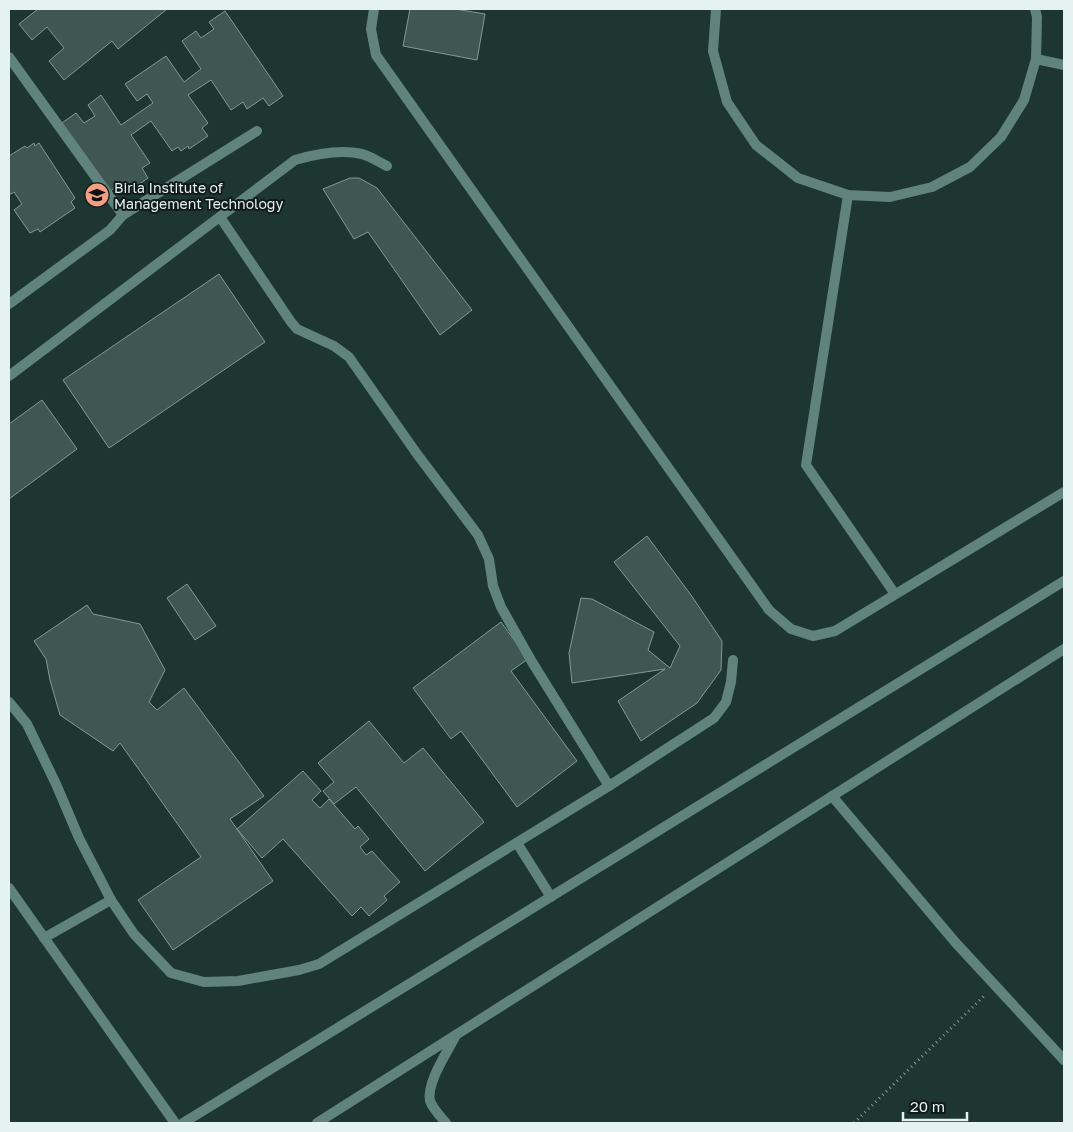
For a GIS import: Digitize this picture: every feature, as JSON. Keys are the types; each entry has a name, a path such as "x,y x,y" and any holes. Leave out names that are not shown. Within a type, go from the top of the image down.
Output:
{"street":[{"path":"374,9 371,30 376,56 769,610 791,629 813,636 835,631 1064,492"},
{"path":"716,9 713,51 727,102 756,146 798,178 848,195 890,197 932,187 970,167 1001,137 1024,100 1036,59 1037,17 1035,9"},
{"path":"9,57 123,215"},
{"path":"1036,59 1064,65"},
{"path":"9,304 110,230 123,215 257,131"},
{"path":"9,376 295,160 333,152 362,154 387,166"},
{"path":"848,195 806,465 895,594"},
{"path":"220,217 290,322 297,329 334,346 349,357 417,454 478,535 489,559 494,586 501,607 532,662 609,786"},
{"path":"183,1123 1064,581"},
{"path":"317,1123 1064,649"},
{"path":"9,702 26,724 56,784 79,838 111,900 134,934 171,973 204,982 238,981 299,970 319,964 609,786 714,718 726,702 731,682 733,660"},
{"path":"832,796 955,942 1064,1060"},
{"path":"517,843 551,897"},
{"path":"9,888 175,1123"},
{"path":"44,938 111,900"},
{"path":"446,1123 430,1102 430,1090 440,1064 456,1035"}],"path":[{"path":"854,1123 995,985"}],"building":[{"path":"38,9 167,9 118,49 112,41 64,80 49,61 64,48 47,27 32,40 19,24"},
{"path":"410,9 455,9 485,14 477,60 403,46"},
{"path":"225,11 283,96 269,106 263,98 247,109 243,102 231,110 211,80 188,95 208,123 202,128 208,136 189,149 188,146 181,151 178,147 172,151 151,121 131,135 150,163 142,168 148,178 125,194 119,185 109,192 62,123 76,113 84,123 95,116 88,105 101,95 121,125 153,103 147,94 137,101 125,84 166,56 184,82 201,69 182,41 196,31 201,38 214,29 209,22"},
{"path":"34,143 35,146 39,143 75,198 71,202 75,208 40,232 38,229 30,233 14,210 22,204 14,192 9,195 9,156"},
{"path":"350,178 359,178 377,188 472,310 440,335 368,232 354,239 323,189"},
{"path":"219,274 265,342 109,448 63,380"},
{"path":"42,400 77,449 9,499 9,424"},
{"path":"647,536 691,595 722,641 721,670 697,703 641,741 618,701 665,669 572,683 569,653 581,598 592,599 654,632 648,650 670,668 680,646 614,562"},
{"path":"187,584 216,626 195,640 167,598"},
{"path":"87,605 93,614 140,624 165,670 149,702 157,710 184,688 264,796 230,819 273,881 173,950 138,900 201,857 120,743 113,751 60,715 46,659 34,641"},
{"path":"501,622 528,659 511,671 577,761 517,807 461,731 451,739 413,688"},
{"path":"369,721 404,763 423,748 484,822 425,871 356,787 334,804 323,791 334,782 318,763"},
{"path":"303,771 321,791 312,800 320,808 329,799 355,829 358,826 369,839 360,847 366,855 372,851 400,882 384,896 387,900 369,916 361,907 352,916 283,839 262,858 237,829"}],"place":[{"name":"Birla Institute of Management Technology","path":"97,195"}]}
